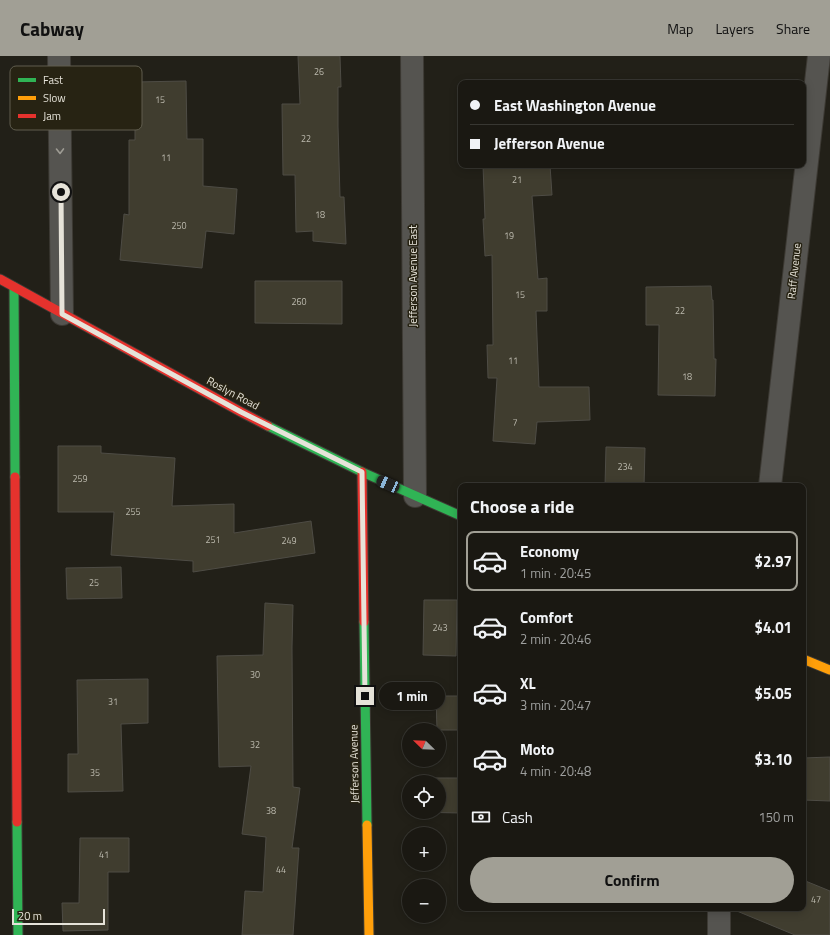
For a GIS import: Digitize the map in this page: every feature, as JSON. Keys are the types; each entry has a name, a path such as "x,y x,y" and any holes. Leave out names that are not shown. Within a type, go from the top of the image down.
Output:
{"street":[{"path":"59,56 59,66"},
{"name":"Jefferson Avenue East","path":"412,56 415,496"},
{"name":"Raff Avenue","path":"770,483 819,56"},
{"path":"60,130 62,314"},
{"name":"Roslyn Road","path":"0,279 241,412 362,472 458,515"},
{"path":"14,287 18,935"},
{"name":"Jefferson Avenue","path":"362,472 369,935"},
{"path":"806,660 830,670"},
{"path":"719,911 719,935"}],"building":[{"path":"298,56 340,56 341,87 338,87 338,126 340,197 344,197 346,244 313,241 313,231 296,232 295,175 283,175 282,104 300,104"},
{"path":"186,81 187,139 203,139 203,186 237,189 234,234 206,231 202,268 120,260 124,214 129,215 129,140 135,140 135,130 142,130 142,82"},
{"path":"483,168 550,168 552,195 532,196 538,279 547,278 547,311 536,311 539,387 589,387 590,420 537,422 535,444 493,441 497,378 488,378 487,345 493,345 492,255 485,256 483,219 485,219"},
{"path":"255,281 342,281 342,324 255,323"},
{"path":"711,286 713,300 714,359 716,359 715,396 658,395 659,325 646,325 646,287"},
{"path":"58,446 101,446 101,453 175,458 172,506 234,504 234,533 311,521 315,553 193,572 193,561 111,555 114,512 58,512"},
{"path":"606,447 645,448 644,483 605,483"},
{"path":"121,567 122,598 67,599 66,568"},
{"path":"424,600 457,600 456,656 423,655"},
{"path":"265,603 293,605 293,787 300,788 292,848 299,848 293,935 242,935 245,891 263,892 266,837 242,834 251,766 219,767 217,656 263,655"},
{"path":"148,679 148,723 121,724 123,791 68,792 68,754 78,754 77,680"},
{"path":"436,696 458,696 458,730 446,730 446,723 437,723"},
{"path":"830,757 830,801 806,800 806,758"},
{"path":"446,778 458,778 458,813 446,813"},
{"path":"80,838 129,838 129,872 108,872 108,930 63,931 62,903 79,903"},
{"path":"806,881 830,891 830,935 795,935 737,911 806,911"}],"traffic: fast":[{"path":"14,287 15,477"},
{"path":"268,426 362,472 458,515"},
{"path":"364,622 367,825"},
{"path":"17,822 18,935"}],"traffic: slow":[{"path":"806,660 830,670"},
{"path":"367,825 369,935"}],"traffic: jam":[{"path":"0,279 268,426"},
{"path":"362,472 364,622"},
{"path":"15,477 17,822"}],"route":[{"path":"61,192 62,314 241,412 362,472 365,696"}]}
